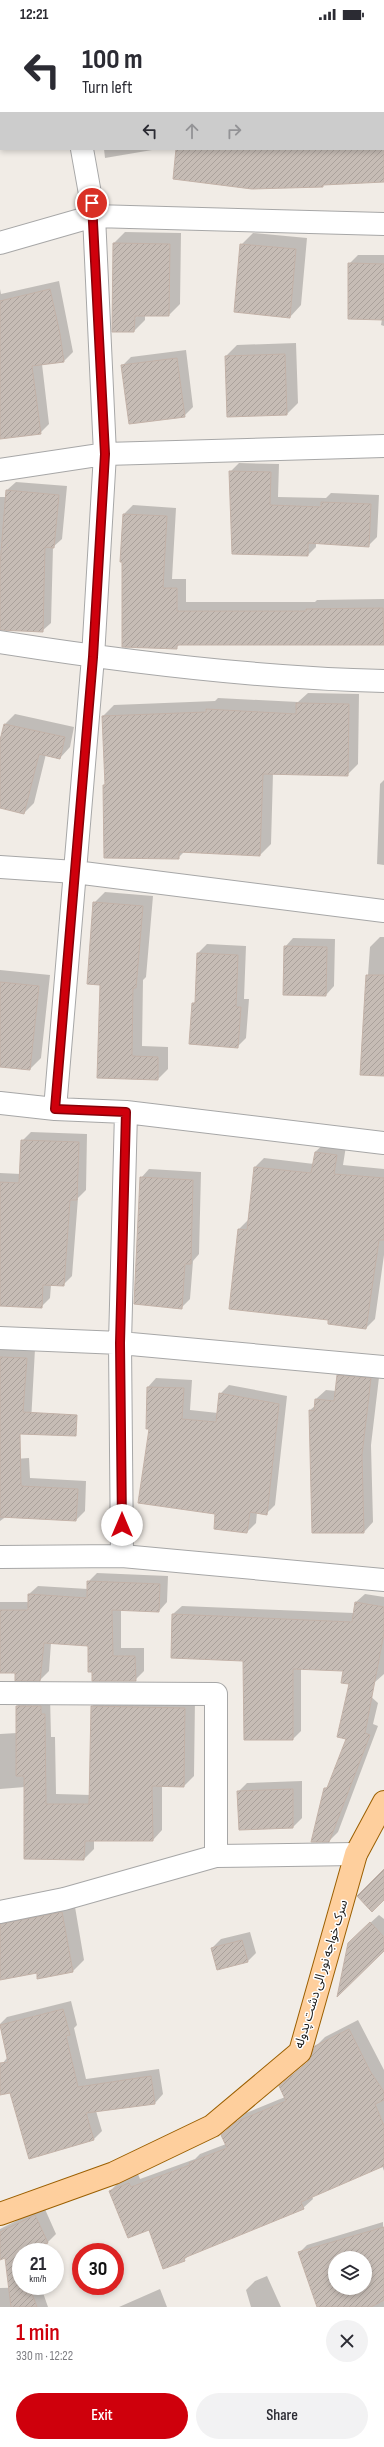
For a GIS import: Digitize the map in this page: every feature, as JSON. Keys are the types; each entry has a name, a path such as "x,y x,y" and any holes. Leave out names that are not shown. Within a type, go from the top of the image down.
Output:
{"main road":[{"name":"سرک خواجه نور الی دشت پدوله","path":"0,2214 114,2173 212,2126 300,2052 356,1854 384,1802"}],"street":[{"path":"55,1109 93,657 105,454 94,216 82,150"},
{"path":"0,243 94,216 384,224"},
{"path":"0,470 105,454 384,446"},
{"path":"0,642 93,657 320,679 384,681"},
{"path":"0,867 75,872 384,911"},
{"path":"0,1103 55,1109 126,1112 384,1143"},
{"path":"122,1556 120,1343 126,1112"},
{"path":"0,1338 120,1343 384,1367"},
{"path":"0,1557 122,1556 384,1580"},
{"path":"0,1693 216,1694 216,1856"},
{"path":"0,1912 64,1899 216,1856 356,1854"}],"building":[{"path":"176,150 384,150 384,182 323,185 323,187 252,189 173,179"},
{"path":"113,243 170,244 169,316 135,316 134,332 112,332"},
{"path":"240,244 296,249 290,318 234,312"},
{"path":"348,263 384,264 384,320 348,319"},
{"path":"50,289 60,334 64,362 32,366 41,434 0,439 0,301"},
{"path":"285,354 287,415 227,417 225,356"},
{"path":"177,358 185,417 129,424 121,365"},
{"path":"229,471 271,472 270,505 321,507 321,502 371,504 369,547 308,543 308,556 232,554"},
{"path":"6,490 59,495 54,548 45,547 43,632 0,630 0,565"},
{"path":"123,514 167,516 163,588 177,588 177,611 306,611 306,609 383,608 384,645 177,645 177,649 122,647 122,562 120,562"},
{"path":"296,703 349,704 348,776 263,774 260,856 179,852 179,859 104,858 103,785 105,785 102,716 206,712 206,709 296,714"},
{"path":"4,724 65,737 60,759 39,754 24,814 0,808 0,740"},
{"path":"93,902 143,906 136,988 133,988 132,1056 158,1057 158,1080 97,1078 100,985 87,984"},
{"path":"284,946 327,947 326,996 283,995"},
{"path":"197,953 238,955 236,1007 241,1007 238,1048 189,1044 192,1003 195,1003"},
{"path":"366,975 384,975 384,1076 360,1075"},
{"path":"0,982 39,986 30,1070 0,1067"},
{"path":"21,1140 79,1142 77,1200 70,1200 64,1286 43,1285 42,1308 0,1306 0,1182 19,1183"},
{"path":"315,1152 337,1155 334,1174 384,1178 384,1240 379,1240 366,1329 328,1324 328,1320 229,1309 238,1229 247,1230 254,1167 311,1173"},
{"path":"140,1177 193,1180 191,1264 185,1264 182,1309 134,1304"},
{"path":"0,1357 27,1358 23,1412 77,1415 76,1436 20,1434 21,1486 78,1489 76,1521 0,1517"},
{"path":"337,1375 371,1378 362,1455 364,1533 312,1533 309,1410 314,1411 315,1399 334,1401"},
{"path":"147,1387 184,1388 182,1419 216,1422 219,1393 279,1404 267,1515 250,1512 247,1533 214,1529 215,1514 138,1503 149,1429 146,1429"},
{"path":"87,1581 160,1584 159,1612 112,1610 113,1656 135,1656 136,1681 92,1681 92,1672 88,1672 88,1646 44,1643 40,1681 15,1681 15,1673 0,1673 0,1610 28,1610 28,1594 87,1598"},
{"path":"355,1602 384,1607 384,1633 365,1733 370,1735 329,1842 311,1842 324,1788 327,1788 346,1739 337,1737 349,1684 341,1683 343,1671 293,1669 293,1740 244,1740 243,1661 171,1658 172,1614 352,1622"},
{"path":"16,1706 41,1706 41,1714 45,1714 46,1804 89,1804 91,1706 185,1708 184,1787 152,1786 153,1841 85,1841 84,1860 24,1859 24,1776 16,1776"},
{"path":"293,1789 293,1828 239,1830 237,1791"},
{"path":"384,1869 384,1900 372,1912 357,1896"},
{"path":"62,1912 73,1972 37,1979 37,1973 0,1980 0,1924"},
{"path":"370,1922 384,1937 384,1951 337,1997 348,1943"},
{"path":"242,1940 248,1962 217,1970 211,1948"},
{"path":"63,2009 70,2035 66,2036 78,2087 151,2076 155,2104 86,2113 94,2140 29,2159 10,2093 0,2095 0,2063 8,2062 0,2025"},
{"path":"349,2029 370,2071 384,2092 384,2100 375,2104 384,2126 384,2166 301,2202 304,2209 184,2258 185,2261 163,2269 149,2230 128,2238 109,2191 129,2183 131,2187 190,2165 189,2163 227,2148 221,2135 236,2122 286,2101 279,2086 308,2062 315,2046"},
{"path":"35,2215 48,2243 12,2243 12,2295 32,2295 37,2307 11,2307 5,2258 0,2260 0,2232"},
{"path":"384,2227 384,2300 371,2307 317,2307 298,2252"}],"route":[{"path":"92,203 94,216 97,316 105,454 93,657 55,1109 126,1112 120,1343 122,1525"}]}
